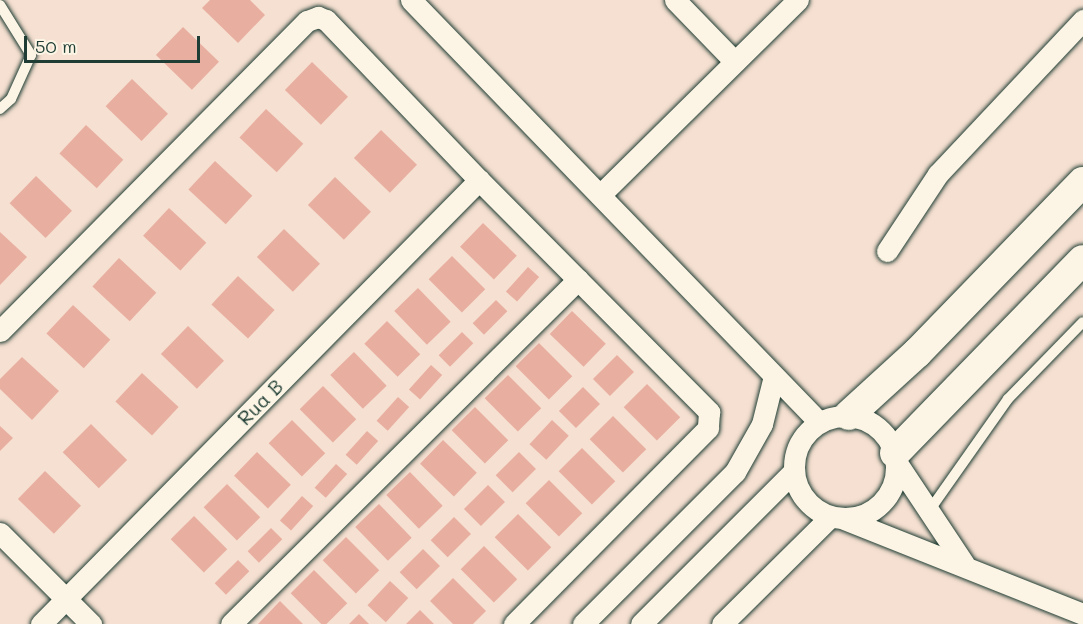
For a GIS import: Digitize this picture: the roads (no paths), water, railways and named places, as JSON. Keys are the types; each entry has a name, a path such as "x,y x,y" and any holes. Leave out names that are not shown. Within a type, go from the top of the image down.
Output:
{"main road":[{"path":"849,416 916,353 1083,182"},
{"path":"896,458 1083,260"}],"street":[{"path":"411,0 819,423"},
{"path":"675,0 735,62"},
{"path":"600,195 798,0"},
{"path":"0,331 299,30 318,17 327,20 479,180 709,412 711,420 708,428 514,624"},
{"path":"887,251 938,174 1083,20"},
{"name":"Rua B","path":"41,624 479,180"},
{"path":"231,624 578,279"},
{"path":"583,624 735,472 762,424 774,376"},
{"path":"964,564 878,427 849,416 819,423 799,444 794,472 806,500 837,518 964,564 1083,614"},
{"path":"722,624 837,518 865,515 883,502 895,484 896,458"},
{"path":"641,624 794,472"},
{"path":"0,533 91,624"}],"lane":[{"path":"0,5 31,55 11,99 0,109"},
{"path":"929,511 1008,399 1083,322"}]}
